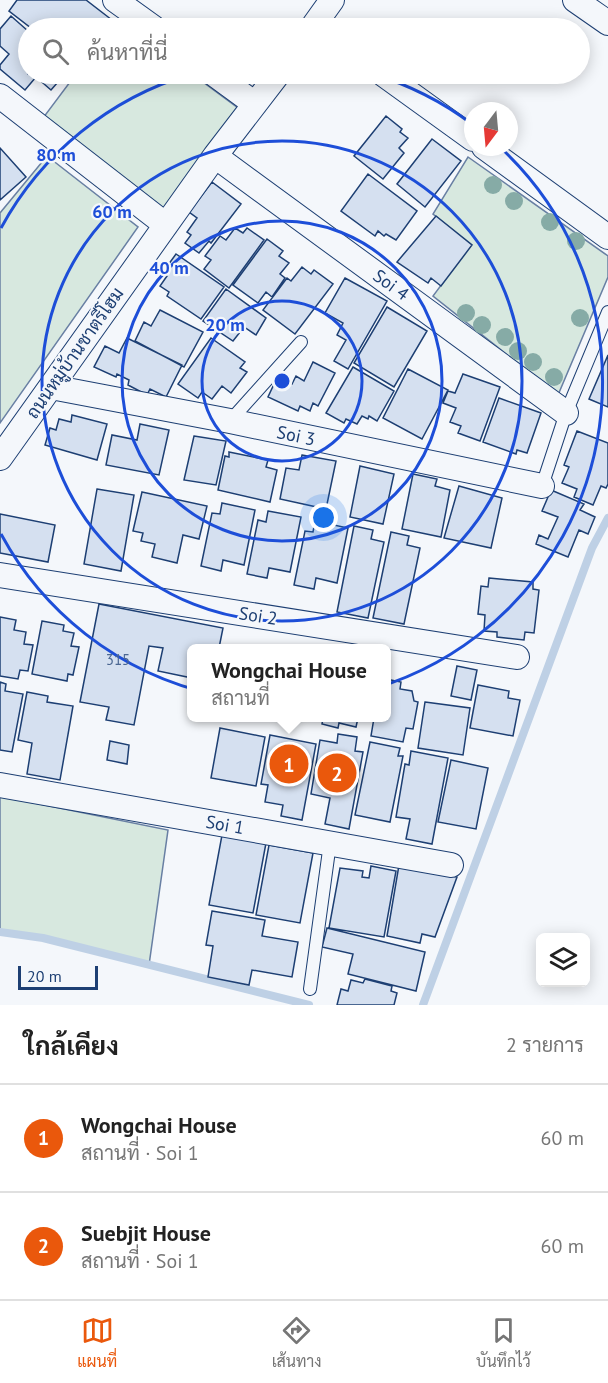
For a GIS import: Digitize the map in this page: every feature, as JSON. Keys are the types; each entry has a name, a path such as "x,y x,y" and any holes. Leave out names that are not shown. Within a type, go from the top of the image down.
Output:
{"street":[{"path":"116,0 140,18"},
{"path":"322,18 333,0"},
{"path":"575,0 608,23"},
{"path":"228,84 255,104"},
{"name":"ถนนหมู่บ้านชาตรีโฮม","path":"0,458 215,156 270,84"},
{"path":"397,84 464,132"},
{"path":"0,96 166,225"},
{"name":"Soi 4","path":"215,156 566,413"},
{"path":"496,156 608,237"},
{"name":"Soi 3","path":"51,387 542,486"},
{"name":"Soi 2","path":"0,576 517,657"},
{"name":"Soi 1","path":"0,785 451,865"}],"lane":[{"path":"542,486 566,413 608,312"},
{"path":"230,422 301,342"},
{"path":"310,989 330,843"}],"shaded area":[{"path":"68,84 206,84 242,111 167,211 43,118"},
{"path":"47,156 138,227 0,423 0,213"},
{"path":"468,157 608,256 608,277 558,395 433,296 471,245 433,214"},
{"path":"0,796 168,830 149,965 43,938 0,932"}],"building":[{"path":"17,0 86,0 109,18 18,18 9,11"},
{"path":"11,16 18,22 18,84 30,84 25,90 0,69 0,65 9,54 0,46 0,29"},
{"path":"44,84 56,84 51,90"},
{"path":"386,116 402,129 400,132 408,138 399,148 404,153 383,179 354,156"},
{"path":"432,139 461,161 425,207 397,184"},
{"path":"0,148 26,177 0,200"},
{"path":"368,174 417,211 396,240 378,231 375,236 341,211"},
{"path":"212,182 241,204 211,243 209,241 199,253 185,243 191,235 187,232 197,218 189,212"},
{"path":"436,216 472,245 441,286 431,278 428,283 397,262"},
{"path":"235,228 243,233 247,228 264,240 229,288 204,269 211,260 205,256 220,236 226,240"},
{"path":"267,239 283,251 279,256 289,263 280,274 285,278 272,297 266,292 258,303 233,285"},
{"path":"176,254 224,287 201,319 167,296 169,292 160,286 167,276 163,272"},
{"path":"302,267 311,274 314,270 333,284 295,334 263,310 287,278 291,281"},
{"path":"345,278 387,301 348,369 334,361 346,340 337,335 343,323 325,313"},
{"path":"226,289 266,318 256,335 244,327 233,341 203,321"},
{"path":"387,307 427,331 394,387 354,363"},
{"path":"160,310 203,332 184,367 135,341 144,322 151,326"},
{"path":"127,338 182,365 166,397 150,389 147,395 128,385 129,380 94,367 105,346 119,353"},
{"path":"211,338 245,362 240,368 247,372 231,393 222,386 212,399 202,392 198,398 178,384"},
{"path":"608,355 608,407 589,399"},
{"path":"313,362 335,373 318,406 313,403 310,411 300,406 298,411 268,397 275,382 282,386 285,381 292,384 296,376 304,381"},
{"path":"353,367 394,391 377,421 369,416 368,419 362,416 357,424 346,419 344,423 326,413"},
{"path":"408,369 448,390 422,439 383,418"},
{"path":"463,374 500,387 480,441 458,433 461,426 450,422 456,408 443,403 448,391 455,393"},
{"path":"499,398 541,413 527,453 517,450 516,454 483,442"},
{"path":"72,415 107,424 97,460 45,445 50,428 56,430 59,419 71,422"},
{"path":"140,424 169,430 159,475 106,465 112,435 137,440"},
{"path":"577,431 608,443 608,484 606,488 601,486 593,505 574,497 577,489 562,483 569,467 564,465"},
{"path":"194,436 226,441 216,485 184,480"},
{"path":"229,452 268,460 266,467 277,470 270,502 218,490 225,456 229,457"},
{"path":"302,455 336,461 326,509 280,499 286,468 299,470"},
{"path":"360,466 394,474 383,524 350,517"},
{"path":"413,474 437,479 435,486 450,490 441,537 402,529"},
{"path":"459,486 502,498 491,548 444,538"},
{"path":"97,489 134,495 121,571 84,564"},
{"path":"551,490 584,504 580,510 595,517 588,534 579,530 568,557 536,544 539,535 548,539 558,517 542,511"},
{"path":"142,492 207,506 199,539 183,535 177,563 152,557 155,544 141,541 143,533 133,531"},
{"path":"222,503 255,510 244,565 223,560 221,571 201,566 212,513 220,514"},
{"path":"268,511 301,517 290,572 269,568 267,578 247,574 258,520 266,522"},
{"path":"0,514 55,525 48,562 0,553"},
{"path":"315,521 348,528 337,583 316,578 314,589 294,585 305,531 313,532"},
{"path":"354,526 373,530 371,539 384,542 368,618 337,612"},
{"path":"391,532 409,536 407,545 420,548 404,624 373,618"},
{"path":"489,578 533,582 533,589 539,590 534,633 525,632 524,640 497,637 497,632 484,631 485,615 478,614 481,586 488,587"},
{"path":"99,604 223,628 220,644 187,644 187,677 158,671 163,648 149,646 134,725 106,720 109,707 80,702"},
{"path":"0,617 16,620 14,630 26,632 24,644 33,645 28,671 20,670 18,679 0,676"},
{"path":"42,621 64,625 63,631 74,633 71,646 79,647 73,675 68,674 67,681 32,674"},
{"path":"457,666 477,670 471,700 451,696"},
{"path":"391,680 401,682 400,689 412,691 414,701 418,702 413,729 406,728 403,742 371,736 373,722 391,722"},
{"path":"0,682 6,684 5,691 23,694 12,752 0,750"},
{"path":"478,685 509,691 508,698 520,700 513,736 470,728"},
{"path":"27,692 48,696 47,702 73,706 60,780 27,774 32,743 18,740"},
{"path":"425,702 470,708 463,755 418,748"},
{"path":"322,722 357,722 356,727 339,723 338,728 322,724"},
{"path":"220,728 265,737 256,786 211,778"},
{"path":"338,734 357,737 355,751 363,752 349,829 325,824 330,798 311,794 320,740 337,743"},
{"path":"270,735 316,744 302,820 281,816 283,805 265,802 268,785 261,784"},
{"path":"110,741 129,745 127,764 107,760"},
{"path":"370,742 400,748 398,756 403,756 390,822 355,815"},
{"path":"411,751 448,758 432,844 406,839 410,819 396,817 405,764 409,765"},
{"path":"451,760 488,768 476,829 438,822"},
{"path":"222,835 266,843 253,913 209,905"},
{"path":"269,845 313,853 300,923 256,915"},
{"path":"399,865 457,877 435,937 422,934 420,943 387,936"},
{"path":"371,866 396,871 384,937 329,928 340,868 363,871 362,877 369,878"},
{"path":"212,911 265,920 262,936 298,942 292,977 252,970 249,985 208,977 213,946 206,945"},
{"path":"327,928 425,952 416,991 348,974 353,954 322,947"},
{"path":"365,979 392,986 391,991 397,993 394,1005 337,1005 341,989 348,991 351,980 363,983"}],"waterway":[{"path":"423,1005 592,548 608,518"},
{"path":"0,932 43,938 309,1005"}],"place":[{"name":"Wongchai House","path":"289,764"},
{"name":"Suebjit House","path":"337,773"}]}
